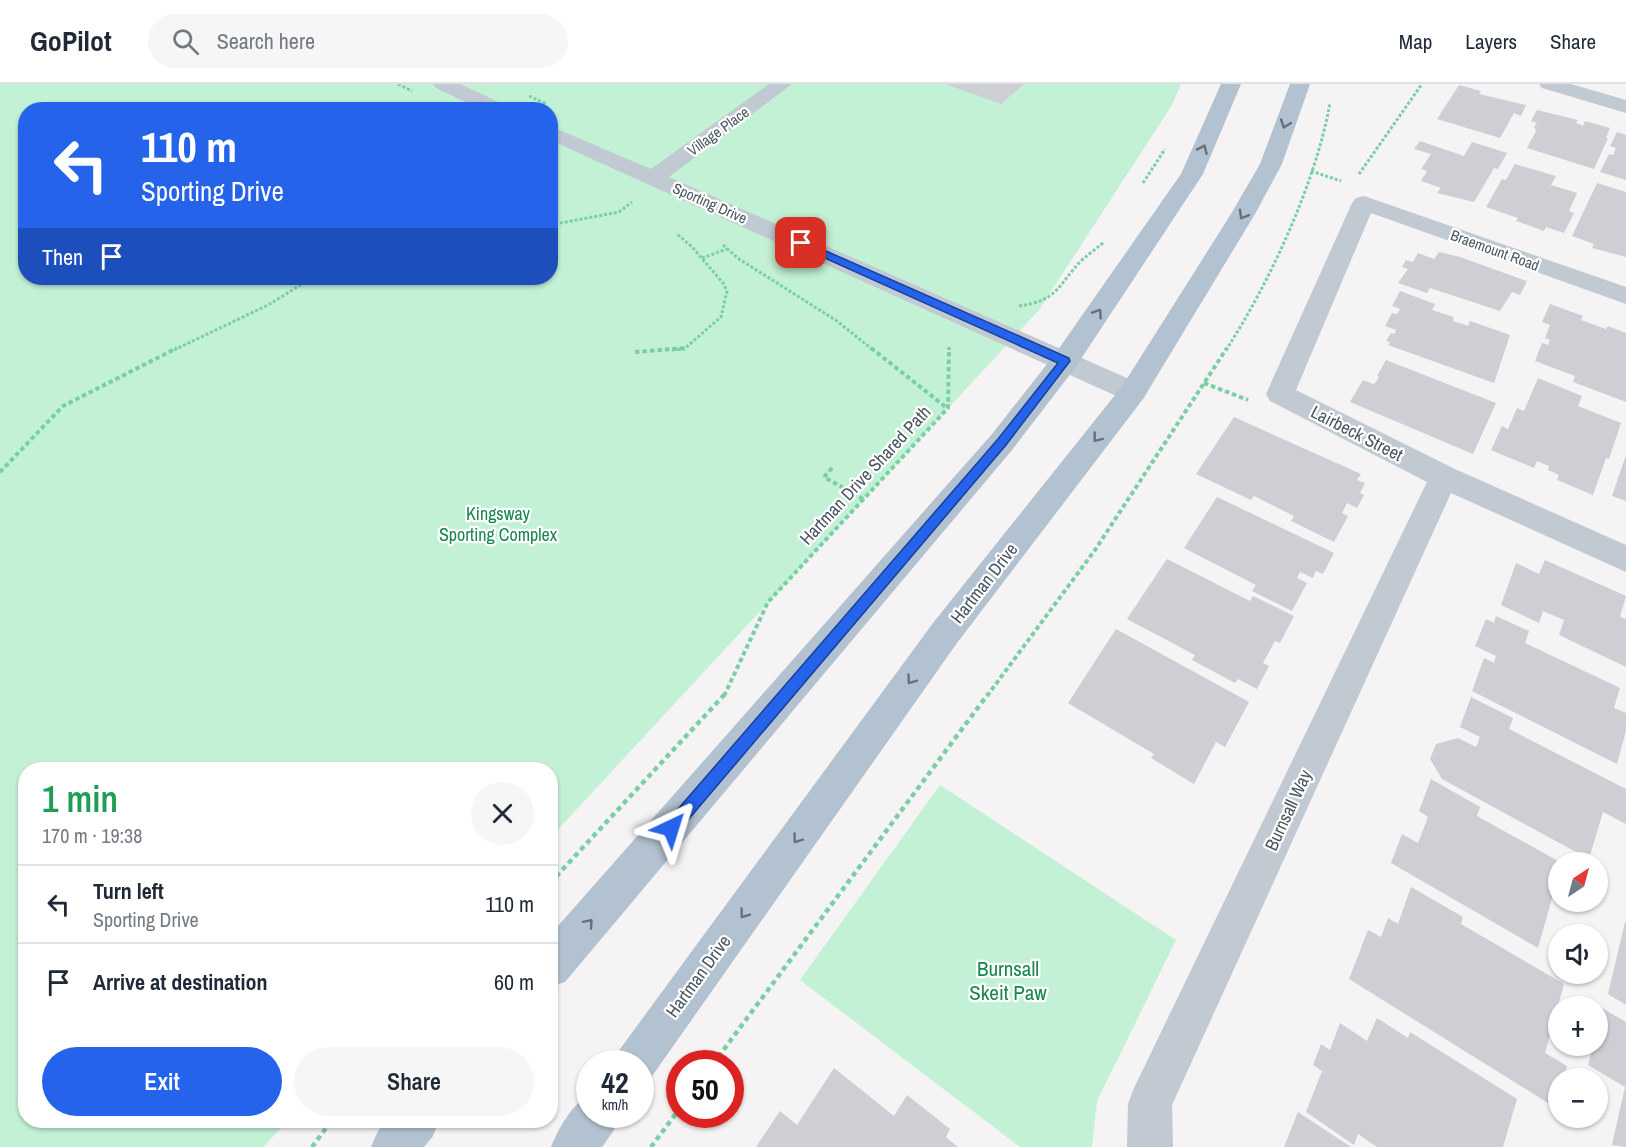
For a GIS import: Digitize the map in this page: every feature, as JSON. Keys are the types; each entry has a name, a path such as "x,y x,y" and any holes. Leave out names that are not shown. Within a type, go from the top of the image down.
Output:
{"main road":[{"path":"558,958 1002,442 1065,361 1192,174 1232,84"},
{"name":"Hartman Drive","path":"645,1050 945,633 1133,392 1243,214 1271,164 1300,84"},
{"path":"394,1147 410,1128"},
{"path":"574,1147 588,1128"}],"street":[{"path":"443,84 482,102"},
{"name":"Village Place","path":"653,178 782,84"},
{"path":"1549,84 1626,107"},
{"name":"Sporting Drive","path":"558,136 1133,392"},
{"name":"Braemount Road","path":"1364,203 1626,296"},
{"name":"Lairbeck Street","path":"1364,203 1280,394 1444,477 1626,559"},
{"name":"Burnsall Way","path":"1150,1147 1150,1104 1444,477"}],"path":[{"path":"1358,175 1422,84"},
{"path":"723,1050 1095,550 1238,331 1286,239 1325,132 1331,94"},
{"path":"1141,187 1166,146"},
{"path":"558,223 619,212 635,201"},
{"path":"635,352 684,349 721,317 727,291 702,258 676,233"},
{"name":"Hartman Drive Shared Path","path":"558,875 723,699 768,602 948,408 949,340 989,299 1013,307 1033,303 1057,292 1081,261 1110,234"},
{"path":"722,244 837,321 948,408"},
{"path":"702,258 727,249"},
{"path":"0,472 63,406 146,363 268,305 301,285"},
{"path":"832,468 824,477 863,499"},
{"path":"651,1147 666,1127"},
{"path":"312,1147 326,1128"}],"green space":[{"name":"Kingsway Sporting Complex","path":"0,84 1181,84 1172,105 1039,310 558,829 558,762 18,762 18,1128 281,1128 263,1147 0,1147"},
{"name":"Burnsall Skeit Paw","path":"940,785 1176,940 1097,1101 1092,1147 1020,1147 800,980"}],"building":[{"path":"945,84 1024,84 1001,104"},
{"path":"1459,85 1481,91 1479,94 1526,105 1521,116 1514,113 1500,138 1437,119"},
{"path":"1537,110 1578,120 1576,123 1583,126 1585,121 1610,128 1594,169 1527,148 1536,131 1534,127 1537,123 1531,121"},
{"path":"1617,132 1626,135 1626,180 1600,172 1609,154 1613,155 1616,148 1610,146"},
{"path":"1420,141 1464,156 1472,142 1507,153 1498,169 1494,168 1474,202 1437,193 1441,188 1421,181 1427,171 1421,169 1431,154 1414,149"},
{"path":"1515,164 1556,176 1551,185 1577,193 1569,211 1574,213 1564,233 1546,227 1544,231 1516,221 1518,218 1486,207 1502,179 1506,180"},
{"path":"1597,183 1626,192 1626,257 1592,248 1594,244 1572,236"},
{"path":"1439,252 1460,257 1527,281 1520,295 1512,292 1500,311 1430,288 1427,293 1398,283 1408,269 1402,267 1406,260 1413,262 1418,253 1434,259"},
{"path":"1400,291 1435,304 1432,310 1454,317 1453,321 1468,326 1470,321 1510,335 1494,383 1388,345 1390,342 1386,341 1396,330 1385,326 1392,313 1397,314 1400,309 1392,306"},
{"path":"1550,304 1583,316 1581,320 1626,333 1626,402 1573,382 1575,376 1535,361 1542,343 1548,345 1550,340 1545,338 1550,325 1542,322"},
{"path":"1386,360 1496,403 1473,454 1350,402 1363,380 1373,384 1376,382"},
{"path":"1538,378 1582,396 1578,406 1621,423 1609,459 1606,458 1593,495 1557,480 1559,475 1548,470 1549,466 1537,461 1534,468 1491,450 1502,426 1508,429 1517,408 1524,411"},
{"path":"1234,417 1361,474 1357,480 1365,483 1360,493 1364,495 1357,508 1347,503 1342,513 1348,516 1334,542 1291,521 1294,516 1254,496 1251,500 1196,474"},
{"path":"1626,455 1626,501 1612,496"},
{"path":"1217,497 1334,553 1323,574 1316,571 1313,578 1300,572 1297,578 1307,583 1292,611 1252,591 1256,585 1184,548"},
{"path":"1167,559 1250,601 1253,596 1294,616 1280,643 1275,641 1263,663 1269,666 1257,689 1238,679 1235,683 1192,660 1195,655 1127,619"},
{"path":"1545,560 1626,596 1620,617 1626,619 1626,667 1559,635 1564,620 1543,611 1539,623 1501,605 1516,563 1539,574"},
{"path":"1496,616 1529,631 1525,643 1620,688 1614,708 1626,713 1626,731 1617,764 1472,691 1484,658 1494,663 1496,656 1475,646 1486,619 1494,623"},
{"path":"1116,629 1249,702 1225,747 1216,742 1194,784 1151,758 1154,754 1068,703"},
{"path":"1471,697 1513,718 1509,729 1626,789 1626,824 1603,812 1591,852 1576,852 1442,779 1430,759 1436,744 1458,738 1476,747 1480,737 1460,727"},
{"path":"1431,779 1480,807 1477,816 1548,855 1548,912 1538,948 1391,863 1402,834 1418,843 1428,817 1419,811"},
{"path":"1411,887 1463,917 1461,924 1548,975 1548,984 1564,984 1561,996 1548,996 1548,1042 1545,1053 1567,1066 1566,1068 1548,1068 1548,1103 1349,979 1368,930 1381,937 1388,918 1398,924"},
{"path":"1626,922 1626,1005 1608,994"},
{"path":"1608,1012 1626,1022 1626,1147 1612,1145 1625,1087 1608,1077 1608,1068 1593,1068 1588,1065 1590,1056 1608,1056"},
{"path":"1377,1018 1408,1038 1410,1032 1517,1099 1503,1147 1377,1147 1358,1134 1354,1145 1306,1112 1322,1071 1313,1065 1321,1044 1330,1050 1340,1023 1367,1041"},
{"path":"834,1068 894,1116 907,1095 950,1129 946,1137 958,1147 756,1147 780,1111 797,1125"},
{"path":"1298,1112 1351,1147 1284,1147"}],"route":[{"path":"671,828 1002,442 1065,361 801,243"}]}
